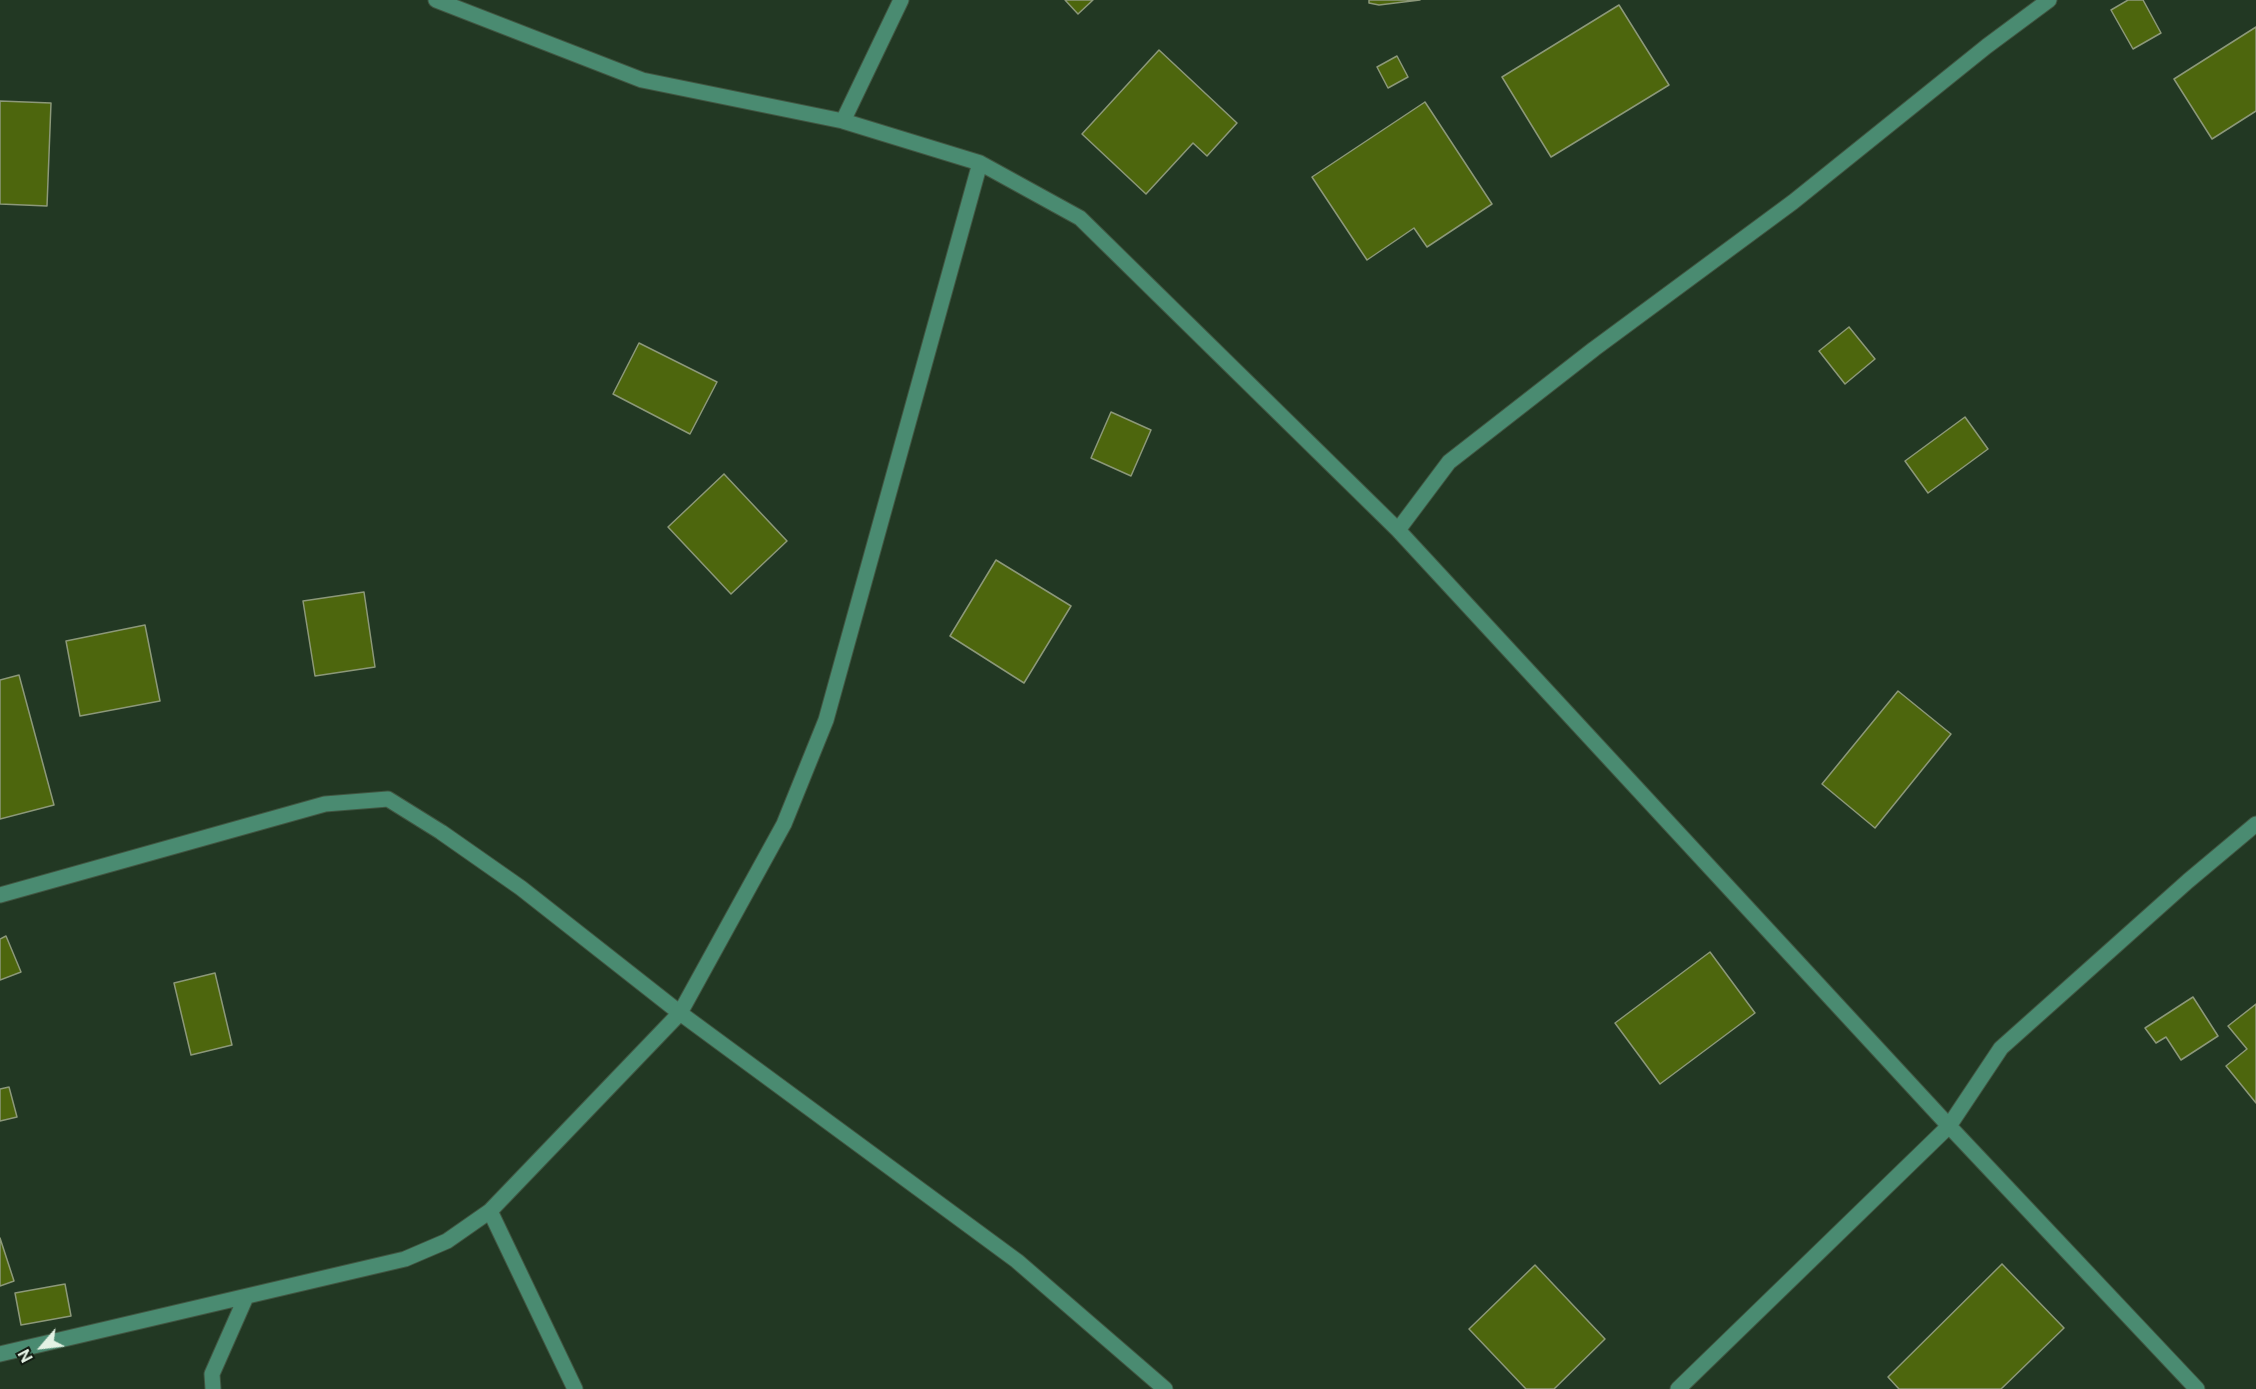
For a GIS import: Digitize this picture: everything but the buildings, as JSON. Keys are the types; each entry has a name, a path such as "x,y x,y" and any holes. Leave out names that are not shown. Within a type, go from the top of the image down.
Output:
{"street":[{"path":"436,0 642,80 843,120 932,150 980,163 1080,218 1398,530 1949,1126 2197,1389"},
{"path":"843,120 901,0"},
{"path":"1398,530 1449,462 1594,349 1793,202 1987,46 2049,0"},
{"path":"0,1354 405,1260 447,1241 490,1211 680,1013 784,824 826,720 980,163"},
{"path":"0,895 325,804 388,799 441,832 521,888 680,1013 1017,1261 1165,1389"},
{"path":"1678,1389 1949,1126 2001,1048 2188,881 2256,824"},
{"path":"490,1211 575,1389"},
{"path":"213,1389 212,1374 246,1297"}]}
